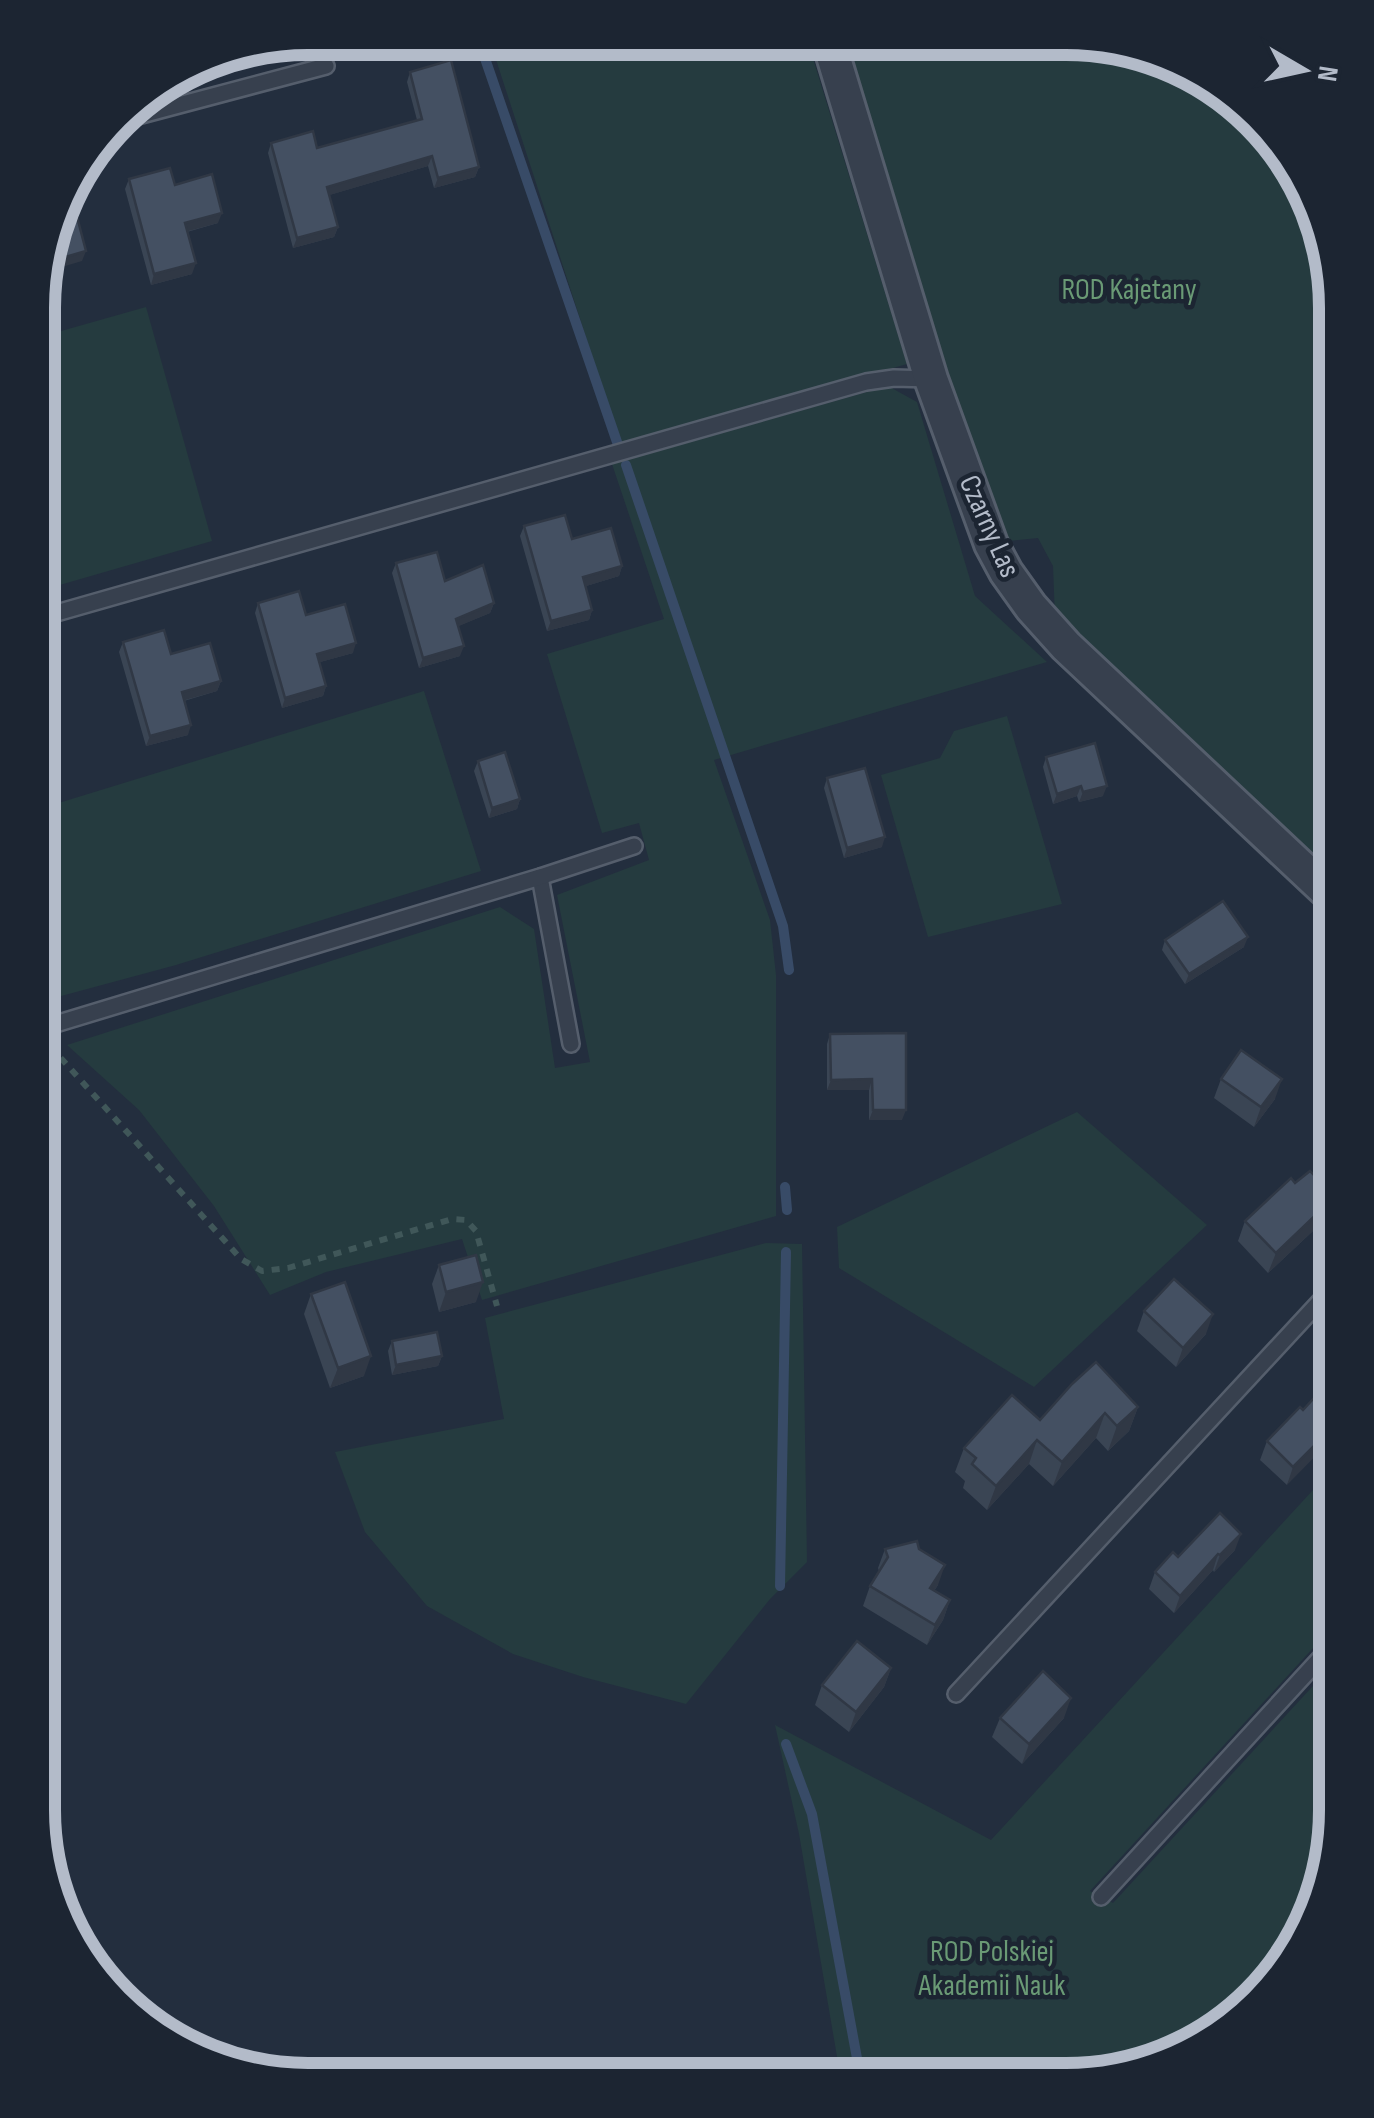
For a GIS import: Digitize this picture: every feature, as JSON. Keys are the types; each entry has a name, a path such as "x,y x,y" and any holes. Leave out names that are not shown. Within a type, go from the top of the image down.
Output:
{"street":[{"name":"Czarny Las","path":"833,55 932,379 992,544 1006,572 1066,646 1319,884"}],"lane":[{"path":"146,114 326,66"},
{"path":"55,613 866,382 932,379"},
{"path":"55,1027 634,846"},
{"path":"540,877 572,1044"},
{"path":"956,1694 1318,1303"},
{"path":"1102,1897 1318,1661"}],"path":[{"path":"55,1050 240,1259 262,1271 288,1268 452,1219 466,1220 476,1231 496,1306"}],"green space":[{"path":"812,55 907,364 621,445 495,56"},
{"name":"ROD Kajetany","path":"851,55 1066,55 1132,64 1193,89 1245,129 1285,181 1306,227 1319,308 1319,859 1055,618 1053,566 1038,538 1000,542 883,170"},
{"path":"146,307 212,541 55,586 55,333"},
{"path":"888,386 917,402 975,596 1047,662 714,760 770,920 776,975 776,1216 482,1300 462,1239 326,1272 270,1295 214,1206 139,1110 67,1045 500,907 534,929 555,1068 590,1062 557,895 649,860 639,823 602,833 547,654 664,619 612,464"},
{"path":"424,691 481,871 176,965 55,998 55,804"},
{"path":"1007,716 1062,904 928,937 881,775 940,758 954,731"},
{"path":"1077,1112 1207,1225 1034,1387 839,1268 837,1227"},
{"path":"766,1243 802,1244 807,1562 770,1599 686,1704 513,1654 427,1606 365,1532 335,1452 504,1419 485,1318"},
{"name":"ROD Polskiej Akademii Nauk","path":"1318,1484 1318,1642 1090,1891 1113,1903 1318,1680 1318,1827 1314,1860 1306,1891 1285,1937 1245,1989 1193,2029 1163,2044 1116,2058 1066,2063 838,2063 799,1834 775,1725 991,1840"}],"building":[{"path":"451,60 479,167 438,178 432,156 327,187 338,227 297,238 271,143 313,131 317,148 422,119 410,72"},
{"path":"170,168 175,185 212,174 222,213 185,223 196,263 154,274 129,179"},
{"path":"74,214 86,251 61,258 68,227"},
{"path":"565,515 572,539 611,528 622,566 583,577 592,610 551,621 524,526"},
{"path":"437,552 445,581 483,565 494,603 456,619 464,646 423,658 396,563"},
{"path":"299,591 306,615 345,604 356,643 317,654 326,686 285,698 258,603"},
{"path":"164,630 171,654 210,643 221,681 182,692 191,725 150,736 123,642"},
{"path":"1095,743 1107,786 1083,792 1081,786 1057,794 1046,757"},
{"path":"505,752 520,799 492,808 478,761"},
{"path":"865,768 885,837 847,848 827,778"},
{"path":"1223,901 1248,937 1189,974 1165,940"},
{"path":"906,1033 906,1110 873,1110 872,1079 831,1080 830,1034"},
{"path":"1241,1050 1282,1079 1261,1107 1221,1079"},
{"path":"1310,1171 1318,1180 1318,1212 1276,1253 1245,1221 1291,1178 1295,1183"},
{"path":"476,1255 483,1282 446,1292 439,1265"},
{"path":"1174,1279 1213,1314 1183,1348 1144,1311"},
{"path":"345,1282 371,1356 338,1368 311,1294"},
{"path":"437,1332 442,1356 396,1365 392,1341"},
{"path":"1096,1362 1138,1407 1117,1426 1105,1413 1062,1462 1037,1440 996,1486 972,1464 976,1458 964,1448 1012,1395 1040,1420"},
{"path":"1318,1393 1318,1442 1293,1467 1267,1441 1300,1407 1303,1410"},
{"path":"1220,1513 1241,1534 1180,1596 1155,1572 1173,1552 1178,1557"},
{"path":"917,1541 919,1549 945,1565 930,1588 950,1600 935,1625 870,1586 888,1557 885,1549"},
{"path":"857,1641 891,1668 856,1712 822,1685"},
{"path":"1043,1671 1071,1698 1029,1744 1000,1718"}],"waterway":[{"path":"484,56 617,442"},
{"path":"626,465 783,926 789,970"},
{"path":"785,1187 787,1210"},
{"path":"780,1586 786,1252"},
{"path":"786,1744 812,1814 858,2063"}]}
